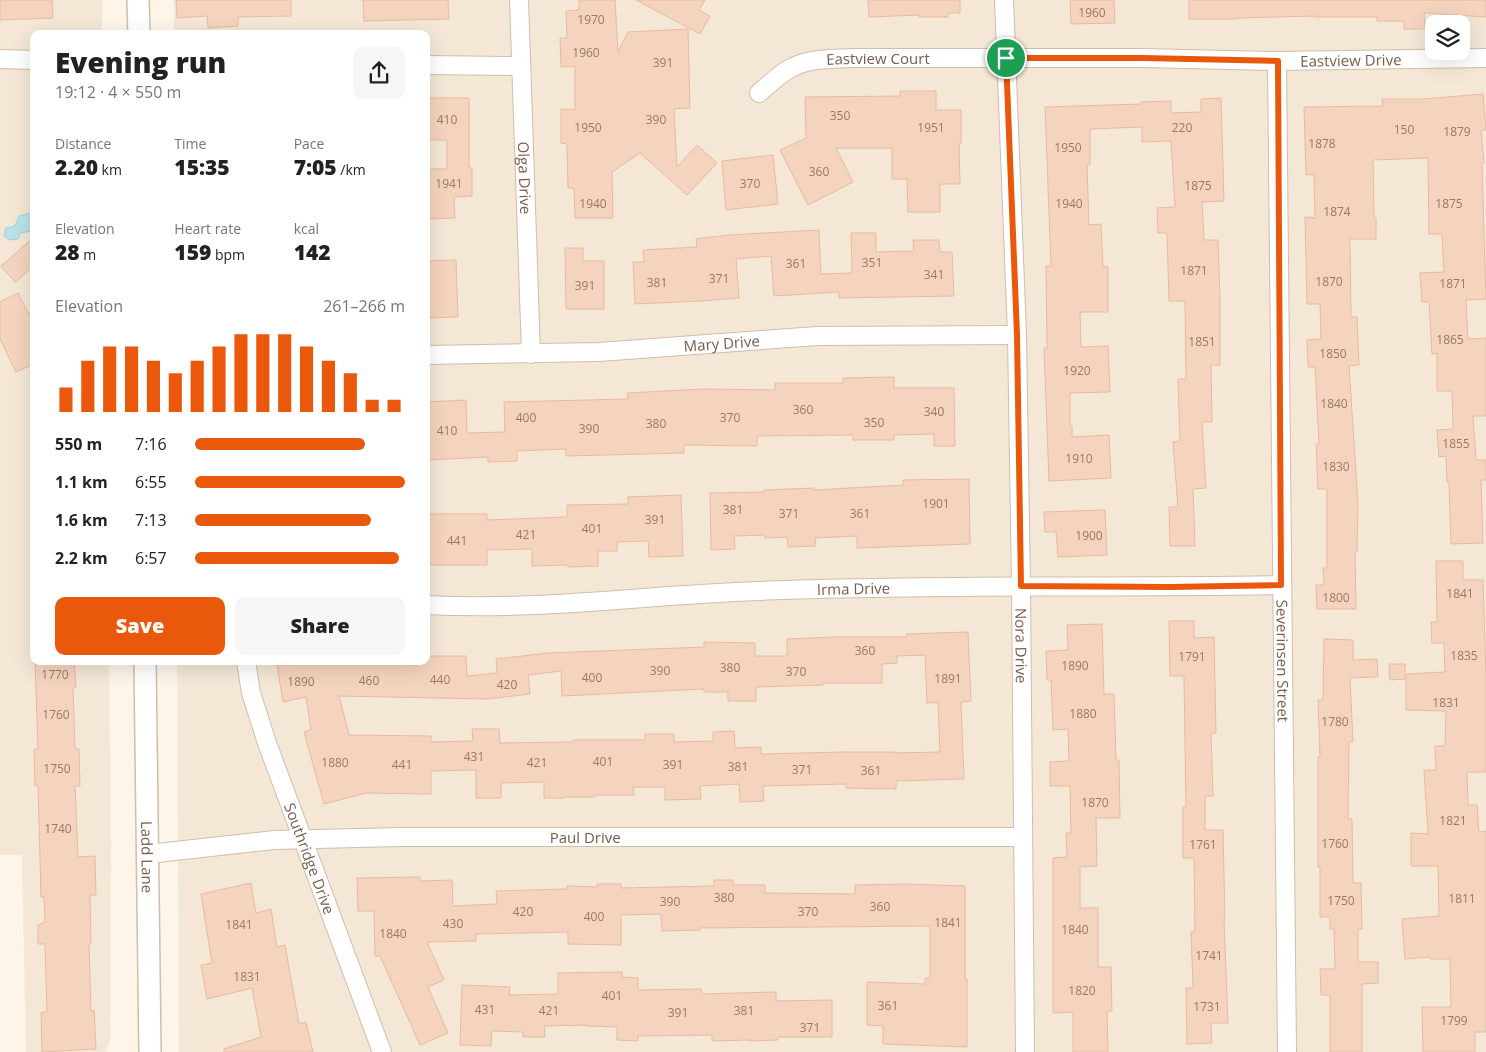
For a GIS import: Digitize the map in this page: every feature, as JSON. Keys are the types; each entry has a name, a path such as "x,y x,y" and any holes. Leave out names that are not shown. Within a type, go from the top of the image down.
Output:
{"street":[{"path":"138,0 139,30"},
{"name":"Olga Drive","path":"519,0 531,354"},
{"name":"Nora Drive","path":"1004,0 1017,335 1025,1052"},
{"name":"Eastview Court","path":"759,93 794,66 815,60 851,58 1006,58"},
{"name":"Eastview Drive","path":"1006,58 1143,58 1278,61 1486,58"},
{"path":"0,59 30,60"},
{"name":"Severinsen Street","path":"1278,61 1281,585 1287,1052"},
{"path":"430,65 520,66"},
{"name":"Mary Drive","path":"430,355 599,352 817,336 1017,335"},
{"name":"Irma Drive","path":"430,605 522,606 756,591 1021,586 1170,587 1281,585"},
{"name":"Ladd Lane","path":"145,665 150,1052"},
{"name":"Southridge Drive","path":"247,665 251,694 302,838 382,1052"},
{"name":"Paul Drive","path":"148,854 302,838 400,836 1023,837"}],"shaded area":[{"path":"0,0 102,0 102,30 30,30 30,665 109,665 110,1040 106,1052 26,1052 22,855 0,855"},
{"path":"174,0 1486,0 1486,1052 179,1052 177,665 430,665 430,30 174,30"}],"water":[{"path":"30,213 30,231 21,233 18,239 9,240 4,236 6,228 15,226 19,216"}],"building":[{"path":"0,0 52,0 53,18 0,20"},
{"path":"176,0 291,0 291,16 238,17 238,26 208,28 207,16 177,18"},
{"path":"363,0 448,0 449,19 364,21"},
{"path":"579,0 615,0 618,52 628,32 688,29 690,108 674,109 677,167 697,145 717,163 687,195 640,153 612,172 613,218 575,218 574,188 568,188 567,144 561,143 561,109 575,110 575,66 561,67 560,38 567,38 566,11 579,10"},
{"path":"636,0 705,0 699,10 710,16 700,34"},
{"path":"868,0 960,0 960,13 948,13 948,17 919,17 919,15 869,17"},
{"path":"1070,0 1114,0 1115,23 1071,24"},
{"path":"1189,0 1486,0 1486,17 1424,13 1425,29 1404,29 1404,21 1377,21 1377,17 1314,16 1189,19"},
{"path":"900,91 936,91 936,110 961,110 961,144 959,144 960,184 940,184 940,212 908,212 907,179 892,179 892,148 836,148 853,182 808,205 780,150 806,138 805,97 900,96"},
{"path":"1483,94 1486,130 1481,130 1484,163 1482,163 1486,299 1466,300 1468,339 1486,338 1486,416 1473,416 1476,460 1486,460 1486,480 1481,480 1483,543 1451,544 1449,482 1447,482 1446,456 1439,457 1437,430 1453,429 1452,391 1437,391 1437,353 1432,354 1429,302 1422,302 1420,273 1444,272 1442,234 1429,234 1428,158 1373,160 1376,239 1350,239 1351,317 1357,317 1359,365 1349,366 1358,503 1357,552 1355,552 1356,609 1317,609 1316,585 1324,585 1323,568 1327,568 1327,489 1318,489 1316,444 1319,444 1315,367 1308,367 1307,340 1321,339 1320,304 1307,304 1305,217 1315,218 1314,174 1306,175 1304,107 1383,106 1382,99 1424,99"},
{"path":"430,98 469,98 469,168 472,168 472,196 454,197 455,218 430,219 430,169 447,169 447,140 430,140"},
{"path":"1221,98 1224,201 1202,202 1204,240 1218,240 1220,300 1220,365 1211,365 1212,422 1202,422 1206,488 1193,489 1195,546 1170,546 1169,507 1178,507 1173,442 1180,441 1178,379 1186,379 1185,301 1169,301 1167,233 1158,233 1157,208 1175,207 1171,141 1142,142 1142,127 1090,129 1090,165 1087,165 1089,225 1101,224 1103,266 1108,267 1108,312 1080,312 1081,347 1108,346 1110,392 1070,393 1070,426 1072,426 1072,437 1109,435 1111,478 1049,481 1044,348 1047,348 1046,266 1051,266 1045,107 1141,104 1141,102 1171,101 1171,113 1201,112 1201,99"},
{"path":"773,155 778,204 726,210 722,161"},
{"path":"819,230 821,274 852,273 851,233 876,233 876,252 914,251 913,240 939,240 940,252 952,252 954,296 839,298 839,292 774,296 771,256 736,259 739,298 635,304 633,262 644,262 643,250 697,247 696,239 729,235"},
{"path":"30,241 30,269 15,282 1,266"},
{"path":"565,248 583,248 583,261 604,261 604,309 566,309"},
{"path":"456,260 458,317 430,318 430,261"},
{"path":"18,293 30,316 30,366 16,372 0,339 0,302"},
{"path":"894,377 894,388 954,388 955,446 934,446 934,434 894,435 894,440 853,440 853,435 757,436 757,446 684,445 684,453 566,456 566,449 517,451 517,461 488,462 488,457 430,460 430,402 466,400 467,433 505,432 504,402 628,399 627,393 703,389 775,390 775,383 843,383 843,378"},
{"path":"969,479 970,544 857,548 857,536 815,538 816,546 788,547 787,537 765,538 765,535 734,536 735,549 711,550 710,493 764,492 764,490 814,488 814,490 903,485 903,480"},
{"path":"681,495 683,556 649,557 648,541 617,542 617,551 598,551 598,566 532,566 532,549 487,550 487,565 430,565 430,514 487,514 487,520 567,517 567,505 628,504 628,497"},
{"path":"1105,510 1107,555 1058,557 1056,532 1045,532 1044,512"},
{"path":"1436,561 1463,561 1463,580 1483,580 1486,772 1467,772 1468,805 1477,805 1479,832 1486,831 1486,1032 1475,1032 1475,1052 1423,1052 1422,1007 1451,1007 1450,959 1430,959 1430,957 1405,959 1402,919 1439,916 1438,866 1411,866 1411,833 1428,834 1424,770 1436,770 1435,746 1445,746 1446,711 1406,710 1406,674 1445,672 1444,643 1432,643 1431,622 1437,622"},
{"path":"1169,621 1194,621 1194,638 1214,637 1216,733 1211,733 1213,796 1205,796 1205,830 1223,830 1228,1023 1211,1023 1212,1043 1187,1044 1186,988 1193,988 1191,932 1195,931 1194,858 1183,858 1183,807 1186,807 1184,676 1170,676"},
{"path":"1102,624 1104,694 1114,694 1116,760 1119,760 1120,818 1096,818 1097,866 1080,867 1080,908 1098,908 1098,967 1111,967 1112,1011 1107,1011 1108,1052 1073,1052 1073,1012 1053,1013 1053,858 1067,857 1066,833 1071,833 1070,786 1050,786 1050,762 1069,761 1068,729 1053,730 1051,680 1047,680 1046,651 1068,650 1067,625"},
{"path":"968,632 971,701 961,702 964,779 896,781 896,789 846,788 846,784 763,786 764,801 740,802 739,784 700,786 701,799 665,800 665,787 633,787 634,795 544,798 544,782 501,783 501,798 476,798 476,770 431,771 431,794 366,793 324,804 304,732 311,730 306,697 283,702 277,665 430,665 430,656 466,656 467,676 497,673 496,659 548,653 704,647 704,642 755,643 755,656 787,656 787,639 907,637 906,634","holes":["925,655 927,703 938,702 940,752 761,754 761,747 735,748 734,731 713,732 713,741 674,742 674,734 645,734 645,740 500,743 499,729 472,729 473,741 431,742 431,736 349,735 339,696 487,699 530,694 528,675 561,671 562,696 704,689 704,692 728,692 728,701 756,701 756,687 823,685 823,683 882,683 882,664 897,663 897,656"]},
{"path":"1324,639 1353,640 1353,660 1377,659 1378,677 1350,678 1353,742 1349,742 1348,819 1352,819 1353,883 1361,883 1362,929 1358,929 1358,962 1378,962 1378,983 1362,984 1362,1052 1330,1052 1330,995 1321,995 1320,969 1335,969 1334,929 1330,929 1330,917 1320,917 1320,867 1318,867 1318,757 1320,757 1318,700 1323,700"},
{"path":"1389,664 1405,664 1405,679 1390,680"},
{"path":"35,665 74,665 76,687 73,688 75,749 79,749 80,786 75,786 78,857 95,856 96,895 90,895 91,944 89,944 91,1011 94,1010 96,1049 42,1052 41,1012 47,1012 45,944 38,944 38,925 45,922 44,897 41,897 38,786 35,786 34,749 38,749"},
{"path":"420,877 420,881 452,880 453,906 497,904 496,891 567,889 567,886 597,887 597,884 621,884 621,888 714,886 714,880 733,880 733,885 765,885 765,893 855,894 855,885 965,886 967,1047 883,1044 883,1026 867,1025 867,982 925,984 925,978 930,978 930,926 700,928 700,930 662,931 661,914 621,915 621,945 568,944 568,932 476,934 476,941 427,942 444,980 428,987 448,1033 420,1045 380,956 375,956 374,911 358,911 357,878"},
{"path":"251,883 256,913 271,909 277,947 285,945 299,1024 306,1022 313,1052 224,1052 224,1049 261,1037 252,988 207,999 201,965 212,963 201,894"},
{"path":"622,972 622,977 638,978 638,990 701,989 702,994 776,992 776,1001 832,1000 832,1037 778,1037 778,1040 712,1041 712,1035 638,1036 638,1041 617,1040 617,1027 586,1025 544,1026 545,1037 523,1037 523,1032 492,1031 491,1046 460,1045 462,985 510,987 509,995 558,994 558,973"}],"route":[{"path":"1006,58 1143,58 1278,61 1281,585 1170,587 1021,586 1017,335 1006,58"}]}
